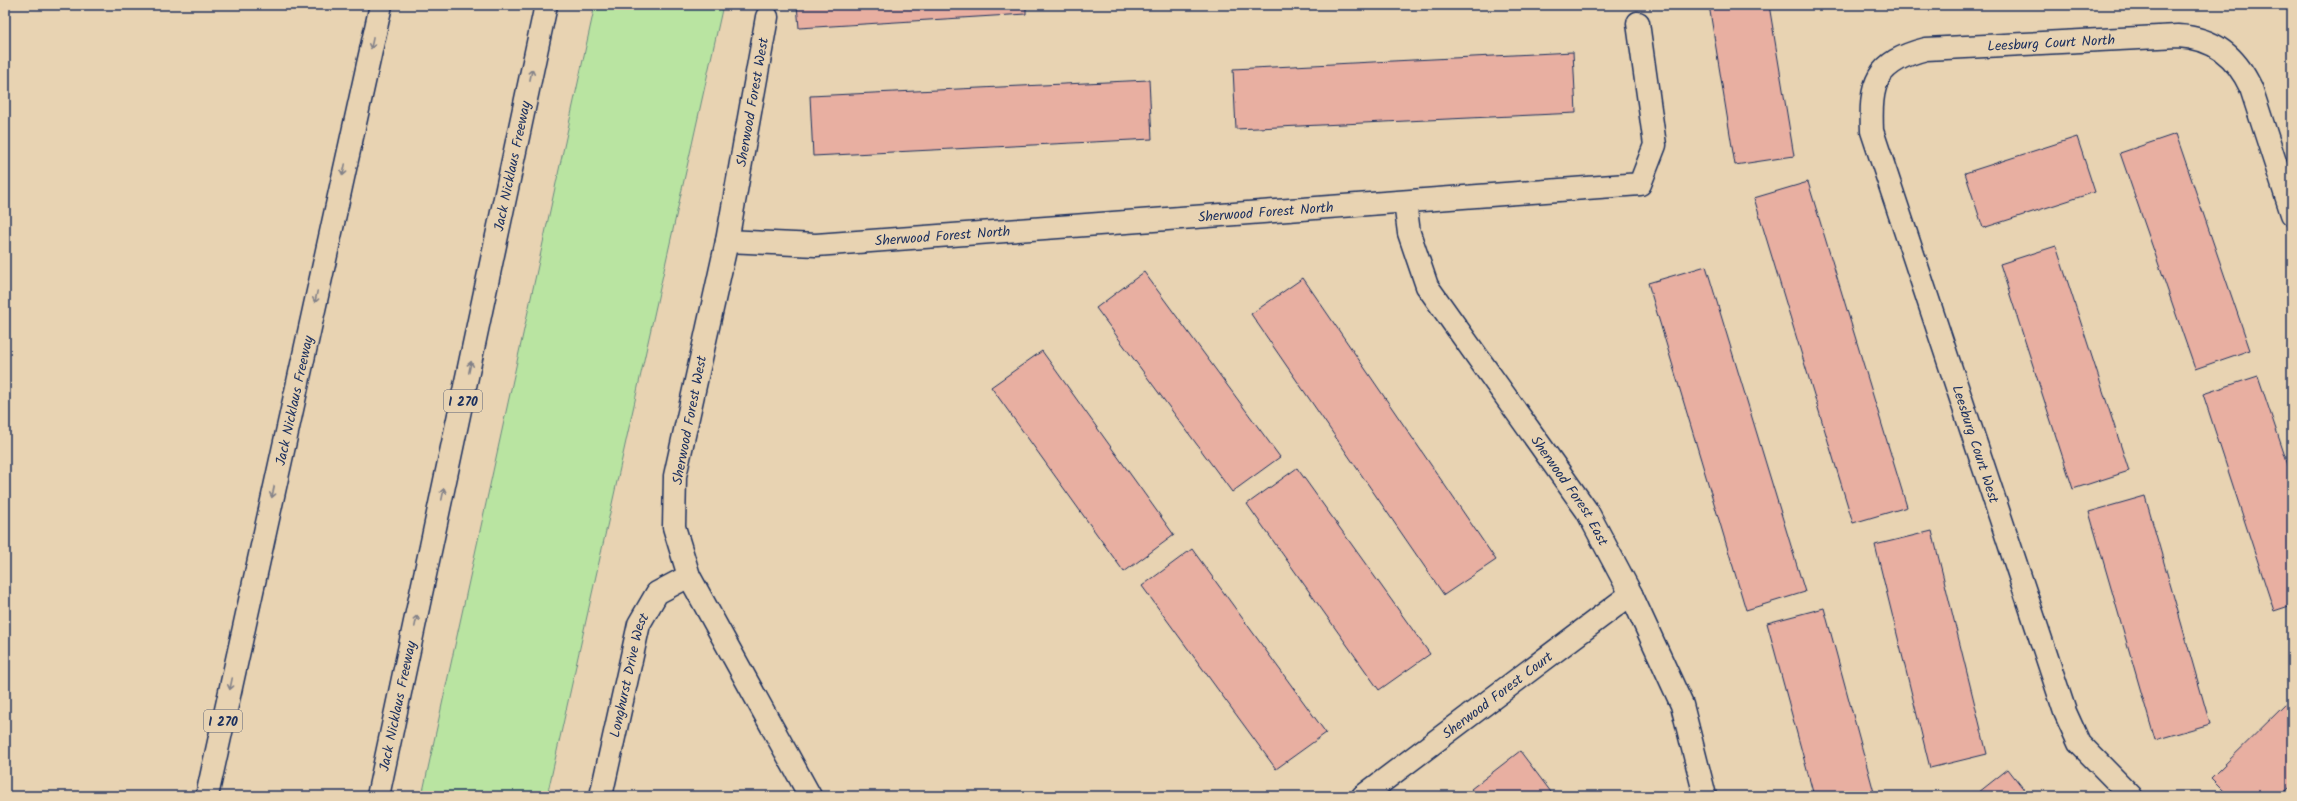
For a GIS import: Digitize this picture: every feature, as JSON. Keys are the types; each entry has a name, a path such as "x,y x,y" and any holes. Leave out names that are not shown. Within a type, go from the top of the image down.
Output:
{"main road":[{"name":"Jack Nicklaus Freeway","path":"207,796 381,5"},
{"name":"Jack Nicklaus Freeway","path":"378,796 546,5"},
{"name":"Sherwood Forest West","path":"767,17 727,241 675,476 674,527 689,576 810,796"},
{"name":"Sherwood Forest North","path":"727,241 816,245 1640,184 1655,145 1638,23"},
{"name":"Leesburg Court North","path":"1881,73 1901,56 1926,49 2178,36 2207,40 2225,52 2245,76 2251,88 2292,214"},
{"name":"Leesburg Court West","path":"1881,73 1874,86 1871,101 1872,131 2065,712 2079,743 2131,796"},
{"name":"Sherwood Forest East","path":"1405,202 1409,233 1427,286 1587,510 1631,594 1682,705 1705,796"},
{"name":"Longhurst Drive West","path":"601,796 639,624 657,593 689,576"},
{"name":"Sherwood Forest Court","path":"1363,796 1631,594"}],"green space":[{"path":"595,5 723,5 547,796 422,796"}],"building":[{"path":"797,5 1026,5 1026,14 799,28"},
{"path":"1054,5 1112,5 1054,7"},
{"path":"1709,5 1769,5 1794,156 1735,165"},
{"path":"1573,52 1576,113 1236,129 1233,69"},
{"path":"1149,80 1152,139 813,156 810,96"},
{"path":"2176,134 2250,350 2195,369 2120,153"},
{"path":"2077,137 2095,192 1983,228 1965,173"},
{"path":"1808,182 1907,507 1853,523 1754,198"},
{"path":"2056,246 2129,471 2073,489 2000,264"},
{"path":"1706,266 1805,592 1746,610 1648,283"},
{"path":"1144,272 1280,457 1232,492 1096,308"},
{"path":"1303,278 1496,560 1444,595 1251,314"},
{"path":"1042,351 1174,535 1124,572 991,387"},
{"path":"2258,376 2292,477 2292,605 2274,611 2203,394"},
{"path":"1297,468 1430,654 1379,690 1247,504"},
{"path":"2145,496 2210,724 2155,740 2089,512"},
{"path":"1932,531 1987,754 1930,768 1875,545"},
{"path":"1192,549 1326,733 1276,769 1142,586"},
{"path":"1824,608 1875,796 1814,796 1767,623"},
{"path":"2292,698 2292,785 2281,796 2229,796 2211,778"},
{"path":"1520,751 1554,796 1476,796 1471,789"},
{"path":"2008,769 2029,796 1974,796"}]}
